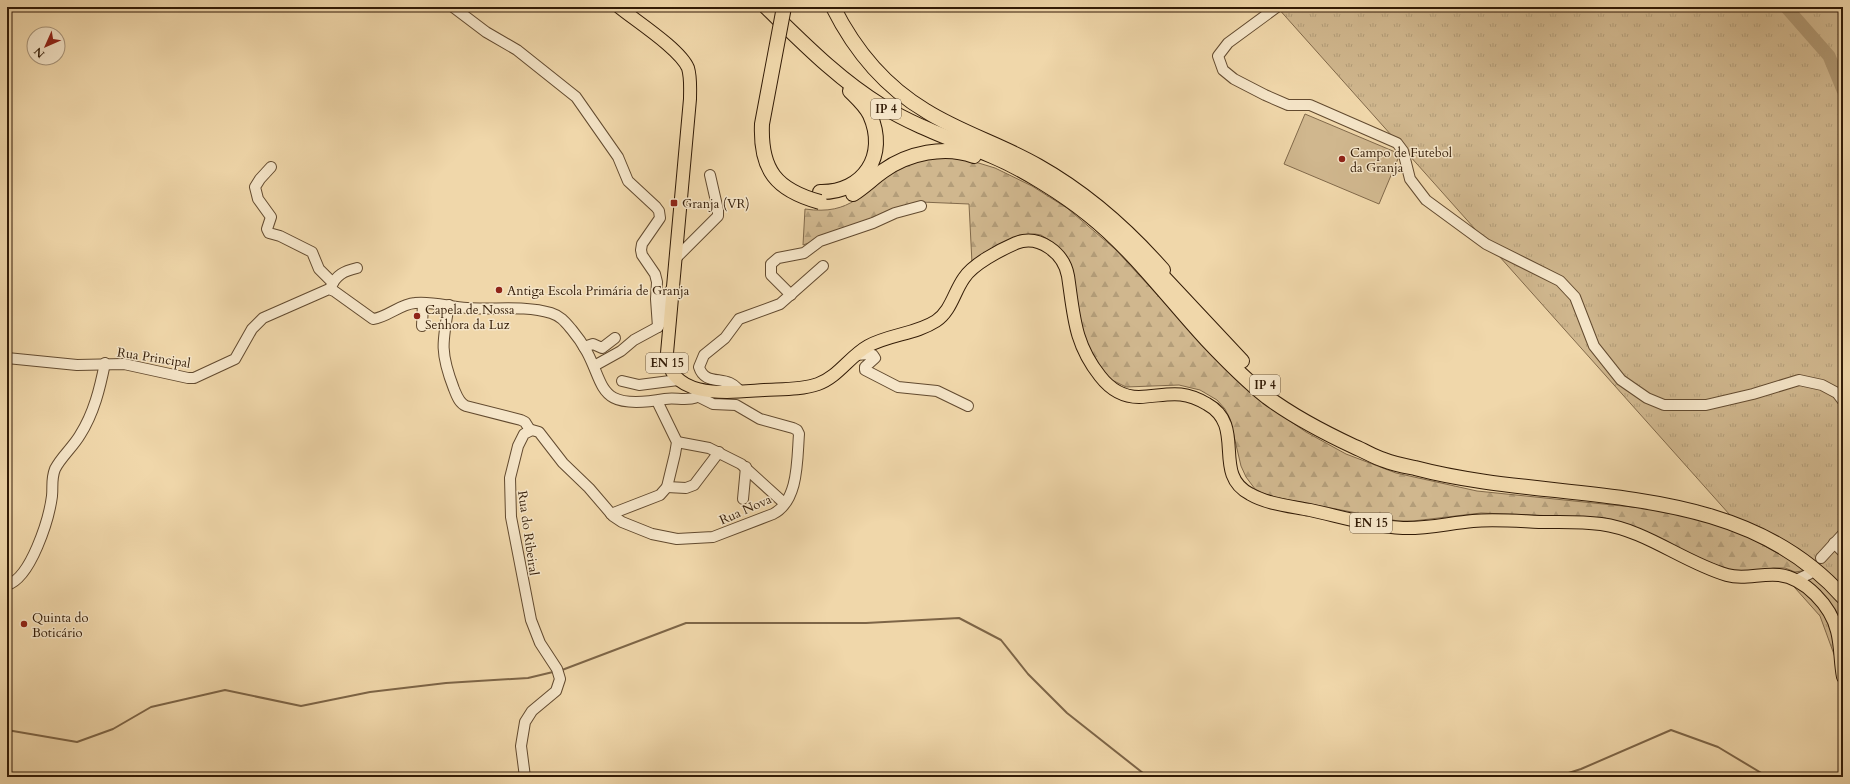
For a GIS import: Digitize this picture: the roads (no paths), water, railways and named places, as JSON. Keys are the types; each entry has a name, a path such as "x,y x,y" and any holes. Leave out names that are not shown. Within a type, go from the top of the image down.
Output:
{"highway":[{"name":"IP 4","path":"765,7 831,67 882,106 919,126 994,157 1029,176 1090,216 1123,247 1210,342 1262,392 1319,430 1384,460 1448,477 1520,488 1648,502 1704,513 1747,528 1785,548 1827,579 1843,597"},
{"path":"765,7 809,53 857,98 869,114 876,137 875,152 872,164 864,174 850,186 820,197 794,184 782,173 774,160 770,146 772,111 792,7"},
{"name":"IP 4","path":"775,7 841,69 875,95 915,116 1032,168 1079,198 1111,223 1137,249 1272,392 1322,424 1386,454 1449,471 1521,481 1649,495 1706,507 1750,522 1788,542 1832,574 1843,587"},
{"path":"784,7 762,124 761,141 763,154 776,179 791,192 840,200 854,193 883,171 903,160 919,154 939,151 971,154 1029,176"},
{"path":"833,7 853,44 886,82 927,112 1024,158 1093,202 1142,247 1231,349"}],"main road":[{"name":"EN 15","path":"619,7 677,54 685,64 690,75 690,92 667,358 671,371 678,380 702,394 797,388 815,385 828,379 856,355 883,339 919,328 938,320 947,310 966,275 994,255 1016,243 1028,240 1044,244 1055,252 1063,262 1068,272 1077,332 1082,349 1087,359 1101,377 1110,387 1121,394 1138,397 1165,393 1179,394 1200,400 1213,408 1223,419 1227,429 1230,468 1234,481 1242,490 1257,498 1400,528 1489,520 1602,524 1631,532 1727,575 1740,577 1777,575 1796,580 1807,586 1820,601 1836,627 1843,677"}],"street":[{"path":"454,7 486,32 517,50 576,97 618,157 628,181 658,209 660,218 644,242 641,250 642,255 655,274 657,282 656,299 658,326"},
{"path":"1277,7 1228,43 1218,56 1223,70 1234,79 1288,105 1310,105 1397,144 1404,151 1410,179 1426,200 1486,244 1560,281 1575,297 1594,346 1621,380 1647,398 1664,405 1706,405 1753,394 1799,380 1822,384 1837,393 1843,401"},
{"path":"271,167 260,179 255,188 258,199 271,217 267,230 270,234 280,236 312,252 320,268 332,286 373,319 412,304 423,303 467,308 525,309 551,313 562,319 584,347 594,366 602,387 613,398 629,402 657,401 669,398 692,399 702,394"},
{"path":"675,259 718,216 710,175"},
{"path":"791,295 771,275 771,264 778,258 804,253 820,241 873,223 895,213 921,206"},
{"path":"740,391 730,383 707,378 700,370 700,360 706,352 725,338 739,319 778,306 823,266"},
{"path":"332,286 343,272 357,268"},
{"name":"Rua Principal","path":"7,358 83,365 104,363 124,364 186,378 194,378 235,359 252,329 263,318 332,286"},
{"path":"594,366 619,353 634,340 658,326 661,322 663,300 672,288"},
{"path":"422,326 423,303"},
{"path":"449,306 443,345 446,367 460,402 466,406 521,420 525,422 530,430 540,433 560,459 589,488 611,514 660,495 667,487 677,442 657,401"},
{"path":"584,347 593,344 602,348 615,338"},
{"path":"856,355 874,355 875,358 866,366 865,370 898,387 937,391 968,406"},
{"path":"7,585 20,578 36,549 52,497 53,474 56,466 80,436 99,389 104,363"},
{"path":"622,381 639,385 678,380"},
{"name":"Rua Nova","path":"611,514 622,522 658,536 677,539 709,538 773,514 784,503 793,485 799,434 797,430 760,419 736,405 713,404 702,394"},
{"name":"Rua do Ribeiral","path":"526,777 522,746 525,722 532,711 556,691 560,679 557,669 540,643 532,624 511,511 510,484 512,469 520,440 530,430"},
{"path":"677,442 709,448 746,466 784,503"},
{"path":"667,487 686,488 694,485 719,452"},
{"path":"743,499 746,466"},
{"path":"1821,558 1843,534"},
{"path":"1834,543 1843,552"}],"waterway":[{"path":"1786,7 1829,56 1843,90"},
{"path":"562,670 686,623 866,623 959,618 1001,640 1028,674 1067,713 1148,777"},
{"path":"7,730 77,742 113,729 151,707 225,690 301,706 370,692 446,683 528,678 553,672"},
{"path":"1556,777 1581,769 1671,730 1718,747 1768,777"},
{"path":"7,773 37,777"},
{"path":"1446,777 1462,777"}],"place":[{"name":"Campo de Futebol da Granja","path":"1342,159"},
{"name":"Granja (VR)","path":"674,203"},
{"name":"Antiga Escola Primária de Granja","path":"499,290"},
{"name":"Capela de Nossa Senhora da Luz","path":"417,316"},
{"name":"Quinta do Boticário","path":"24,624"}]}
